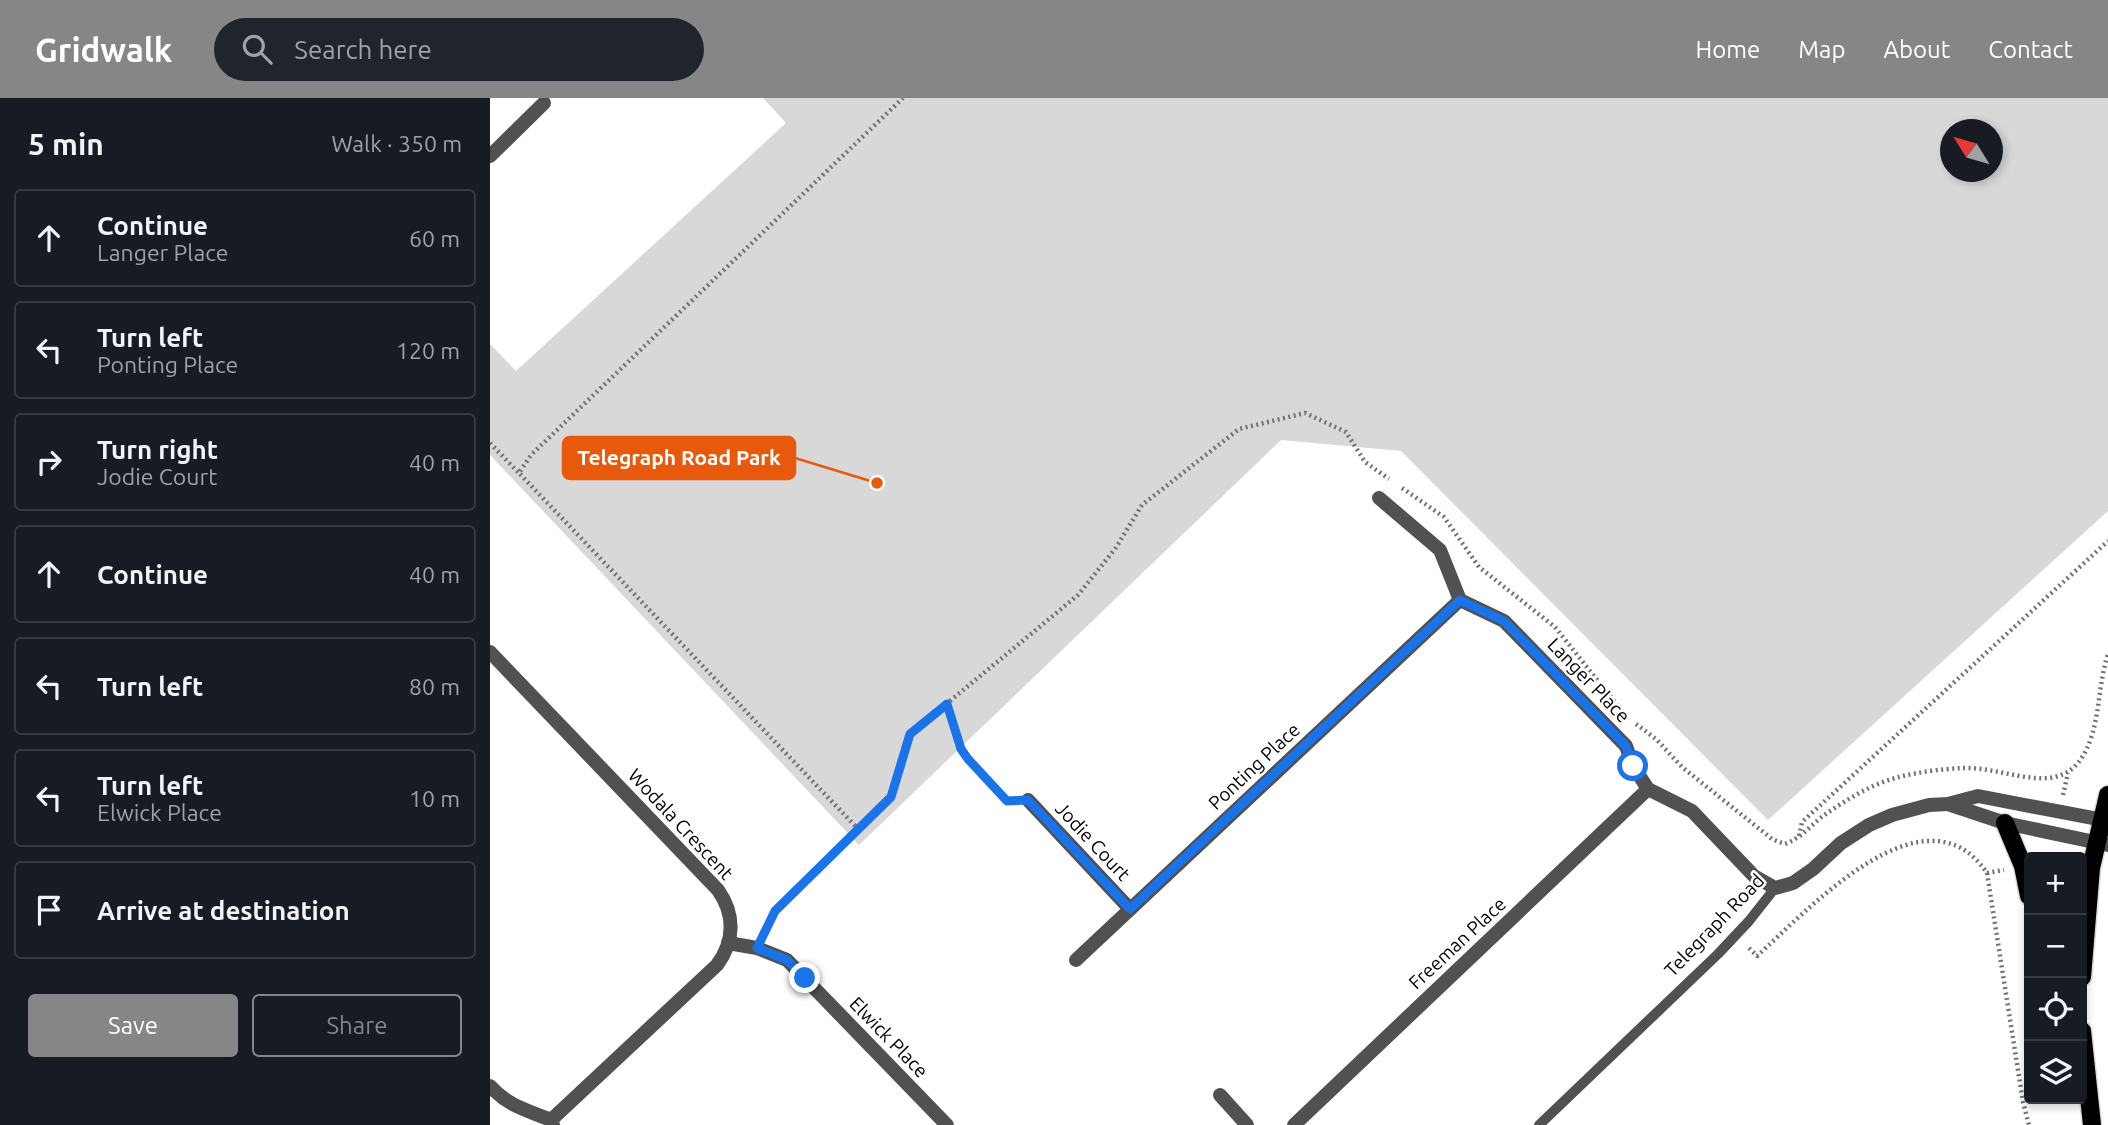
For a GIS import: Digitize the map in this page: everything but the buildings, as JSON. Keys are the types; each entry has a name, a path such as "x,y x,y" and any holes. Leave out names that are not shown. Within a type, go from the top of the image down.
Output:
{"main road":[{"path":"2086,915 2102,844 2108,795"},
{"path":"2005,823 2024,871"},
{"path":"2087,1091 2092,1125"}],"street":[{"path":"490,156 544,103"},
{"path":"1379,498 1440,550 1460,600"},
{"name":"Langer Place","path":"1460,600 1504,621 1626,746 1633,766 1648,789"},
{"name":"Ponting Place","path":"1076,960 1460,600"},
{"name":"Wodala Crescent","path":"490,652 718,890 731,914 728,943"},
{"path":"1648,789 1692,811 1754,876 1775,888"},
{"name":"Freeman Place","path":"1294,1125 1648,789"},
{"name":"Telegraph Road","path":"1775,888 1793,884 1841,843 1869,825 1892,815 1929,805 1948,804 1978,796 2105,820"},
{"name":"Jodie Court","path":"1028,800 1130,909"},
{"name":"Telegraph Road","path":"1948,804 2005,823 2102,844"},
{"path":"490,1086 501,1097 523,1111 552,1123 717,965 728,943"},
{"name":"Elwick Place","path":"728,943 757,948 787,960 947,1125"},
{"path":"1220,1095 1247,1125"}],"lane":[{"name":"Telegraph Road","path":"1539,1125 1727,945 1775,888"}],"path":[{"path":"519,473 531,454 903,98"},
{"path":"757,948 775,911 891,797 910,734 1077,595 1115,549 1142,505 1239,429 1305,413 1346,432 1365,462 1444,517 1479,567 1555,627 1620,708"},
{"path":"490,443 859,830"},
{"path":"1799,837 1802,822 2108,541"},
{"path":"1628,719 1656,739 1682,767 1772,839 1785,844 1799,837 1821,818 1859,793 1899,777 1964,768 2050,780 2068,773 2083,755 2091,739 2108,654"},
{"path":"947,704 961,749 968,759 1007,801 1028,800"},
{"path":"1749,948 1757,956 1849,874 1884,853 1926,842 1950,842 1962,848 1972,855 1987,873 2023,1102 2029,1125"}],"shaded area":[{"path":"763,98 2108,98 2108,511 1768,820 1401,451 1281,440 859,845 490,455 490,344 516,371 786,123"}],"place":[{"name":"Telegraph Road Park","path":"877,483"}],"route":[{"path":"805,978 787,960 757,948 775,911 891,797 910,734 947,704 961,749 968,759 1007,801 1028,800 1130,909 1460,600 1504,621 1626,746 1633,766"}]}
